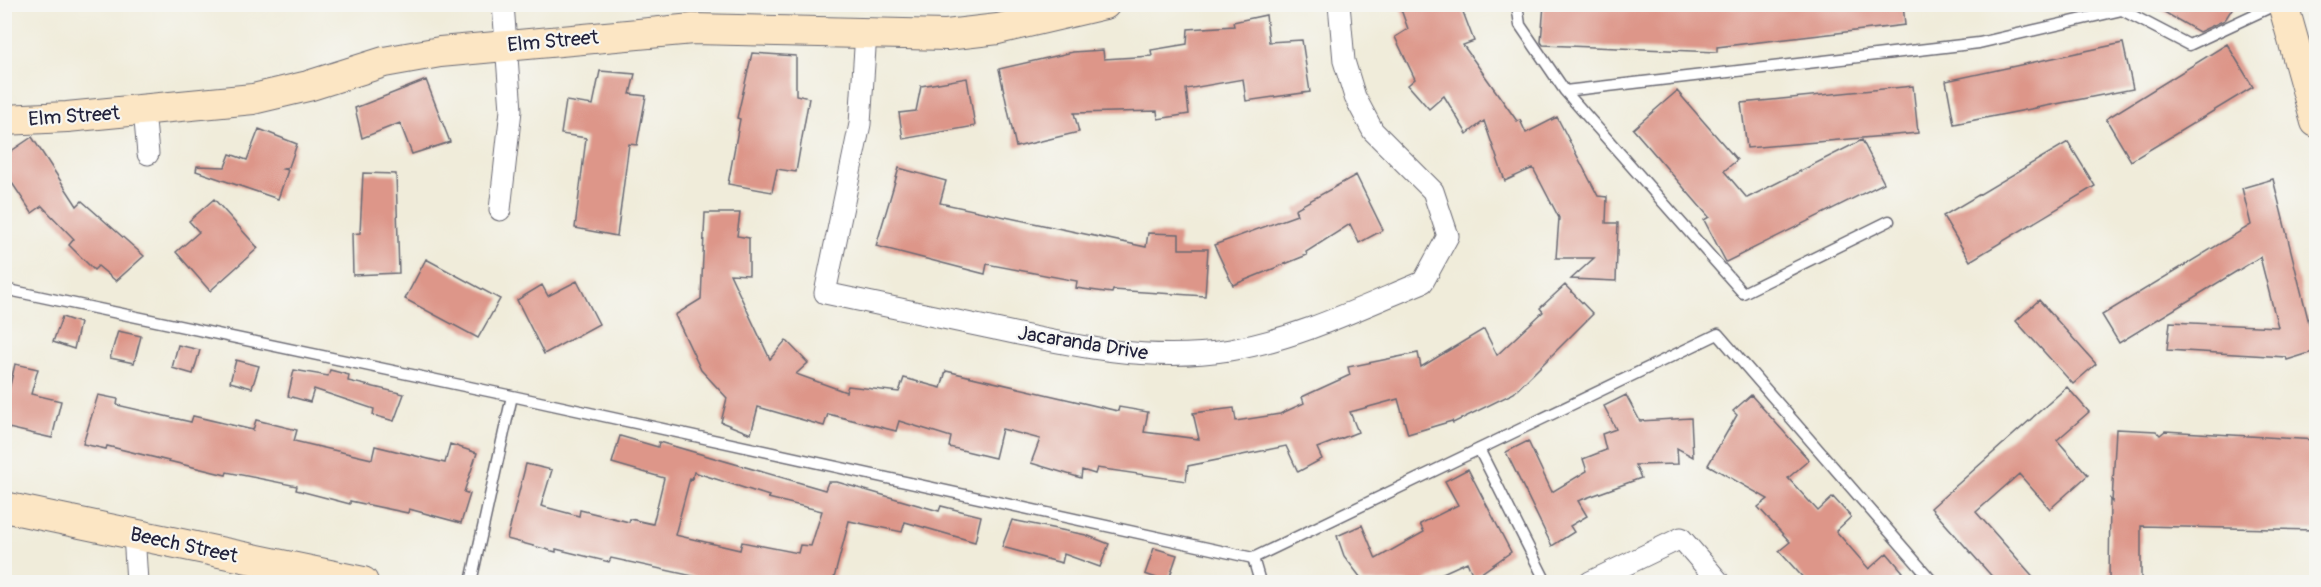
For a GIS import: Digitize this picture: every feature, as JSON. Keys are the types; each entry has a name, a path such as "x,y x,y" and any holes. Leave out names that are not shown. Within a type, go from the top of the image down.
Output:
{"street":[{"path":"500,210 511,110 502,4"},
{"name":"Elm Street","path":"4,120 144,110 253,99 308,87 384,62 440,51 693,29 946,34 998,30 1105,4"},
{"name":"Jacaranda Drive","path":"866,33 860,124 825,293 1076,346 1127,354 1178,355 1229,350 1279,339 1423,282 1448,236 1433,191 1373,131 1355,98 1344,61 1338,4"},
{"path":"2283,4 2316,122"},
{"path":"2304,76 2306,57 2316,39"},
{"path":"144,110 148,154"},
{"name":"Beech Street","path":"4,507 363,582"},
{"path":"134,534 137,582"},
{"path":"1590,582 1681,538 1719,582"}],"lane":[{"path":"1517,4 1520,25 1565,90 1743,293 1888,221"},
{"path":"1565,90 1979,43 2122,10 2189,45 2277,4"},
{"path":"4,289 512,396 1253,558 1718,334 1931,582"},
{"path":"471,582 512,396"},
{"path":"1479,449 1546,582"},
{"path":"1253,558 1260,582"}],"building":[{"path":"1399,4 1460,4 1474,41 1463,45 1517,121 1520,120 1526,133 1557,117 1598,196 1607,197 1606,223 1618,223 1616,281 1571,279 1594,258 1556,258 1559,218 1533,168 1505,181 1484,121 1467,134 1444,96 1429,109 1408,85 1415,79 1395,37 1408,29"},
{"path":"1544,4 1736,7 1736,4 1903,4 1905,25 1717,47 1717,52 1543,45 1541,42"},
{"path":"2150,4 2235,4 2225,20 2199,32"},
{"path":"1266,15 1269,42 1302,40 1310,92 1246,101 1243,79 1186,89 1189,114 1158,119 1157,111 1074,113 1079,132 1016,147 999,69 1073,52 1103,50 1104,59 1152,56 1151,50 1187,44 1188,29 1234,26 1233,22"},
{"path":"2123,43 2133,89 1954,124 1946,81"},
{"path":"2227,44 2253,87 2131,161 2106,119"},
{"path":"752,53 796,56 796,95 809,98 796,172 777,169 772,192 728,184 740,119 737,118"},
{"path":"600,71 635,74 630,94 646,96 637,145 629,144 617,236 575,228 586,138 561,134 566,101 593,105"},
{"path":"967,78 975,126 903,139 899,113 916,111 921,86"},
{"path":"426,80 450,142 412,154 400,123 362,138 355,108"},
{"path":"1913,86 1918,133 1747,148 1741,103"},
{"path":"1677,91 1737,160 1724,171 1747,198 1862,140 1884,183 1726,262 1704,220 1709,217 1633,129"},
{"path":"259,129 297,144 289,167 283,169 288,170 278,199 196,171 197,166 225,167 230,154 247,160"},
{"path":"32,137 77,206 82,201 144,256 116,281 98,266 94,270 69,245 74,239 42,206 32,213 4,171 4,156"},
{"path":"2068,142 2095,186 1970,261 1943,216"},
{"path":"899,168 946,181 940,203 1146,247 1148,233 1179,234 1179,249 1208,249 1205,296 1113,290 1112,293 1076,288 1077,281 987,264 985,274 876,246"},
{"path":"363,173 396,174 399,273 353,275 352,234 360,233"},
{"path":"1356,175 1383,230 1359,243 1350,224 1306,252 1307,255 1233,285 1214,245 1297,215 1295,209"},
{"path":"2273,179 2316,351 2287,360 2286,357 2167,350 2170,322 2278,327 2260,257 2119,343 2102,315 2251,225 2242,188"},
{"path":"214,199 258,248 210,291 176,252 199,232 189,221"},
{"path":"705,213 740,213 737,236 749,238 749,275 730,274 770,359 786,340 808,363 796,374 846,392 848,386 899,392 904,378 941,388 946,371 1118,411 1119,407 1148,412 1144,432 1199,439 1193,413 1234,408 1236,421 1280,414 1304,403 1302,397 1350,375 1348,367 1418,353 1421,367 1484,329 1497,355 1543,312 1540,308 1565,285 1593,314 1514,393 1453,423 1452,421 1408,434 1398,399 1350,412 1358,432 1317,448 1322,459 1298,472 1286,446 1188,466 1186,481 1097,468 1095,474 1082,470 1081,478 1031,463 1040,439 1002,429 995,458 949,447 951,437 899,421 896,431 828,414 824,426 758,407 751,434 721,422 727,398 701,370 675,315 701,299"},
{"path":"426,259 500,299 478,338 405,299"},
{"path":"577,281 599,324 544,354 517,300 542,285 548,296"},
{"path":"2039,300 2096,364 2073,384 2016,321"},
{"path":"62,317 80,323 74,349 53,342"},
{"path":"118,331 141,336 134,363 110,358"},
{"path":"178,345 200,350 193,374 172,368"},
{"path":"236,360 259,366 252,388 230,382"},
{"path":"15,364 38,369 31,394 61,401 52,438 4,427 4,411"},
{"path":"294,370 328,376 330,370 349,375 348,381 404,394 394,421 373,415 374,409 314,389 310,402 288,396"},
{"path":"2067,387 2089,412 2057,440 2088,475 2050,509 2019,474 1976,512 2038,582 1997,582 1931,508"},
{"path":"98,395 118,399 117,405 191,422 193,416 253,430 256,420 297,430 294,441 372,459 375,446 445,463 450,444 477,453 464,492 470,494 461,523 409,509 408,513 350,501 350,504 296,490 297,486 227,472 226,475 107,446 106,449 83,444"},
{"path":"1626,395 1640,421 1691,418 1693,457 1677,448 1678,464 1635,465 1641,478 1578,501 1587,516 1570,526 1574,532 1552,546 1506,452 1528,441 1552,492 1587,471 1583,459 1606,450 1602,434 1616,429 1604,406"},
{"path":"1751,395 1809,460 1788,478 1818,511 1833,497 1851,517 1836,531 1869,569 1887,553 1903,572 1892,582 1807,582 1779,551 1790,542 1758,507 1768,499 1708,465 1737,415 1733,411"},
{"path":"2116,429 2156,431 2160,435 2165,431 2316,440 2316,530 2141,526 2141,582 2109,582 2110,499 2112,502"},
{"path":"620,436 658,447 659,442 825,490 828,482 837,482 939,511 941,506 981,516 975,542 905,522 902,532 849,521 833,582 720,582 611,558 609,562 556,549 556,552 507,539 526,464 552,470 541,506 579,516 580,510 629,522 630,519 653,524 664,478 612,463","holes":["694,472 769,496 768,498 822,511 811,546 800,545 798,553 742,542 740,550 675,535 690,478 692,479"]},
{"path":"1468,469 1511,552 1474,578 1467,562 1423,582 1364,582 1344,556 1337,536 1362,525 1376,559 1424,532 1420,524 1458,505 1445,481"},
{"path":"1012,520 1086,535 1109,544 1100,567 1064,554 1062,563 1002,547"},
{"path":"1154,548 1177,555 1168,582 1145,574"}]}
